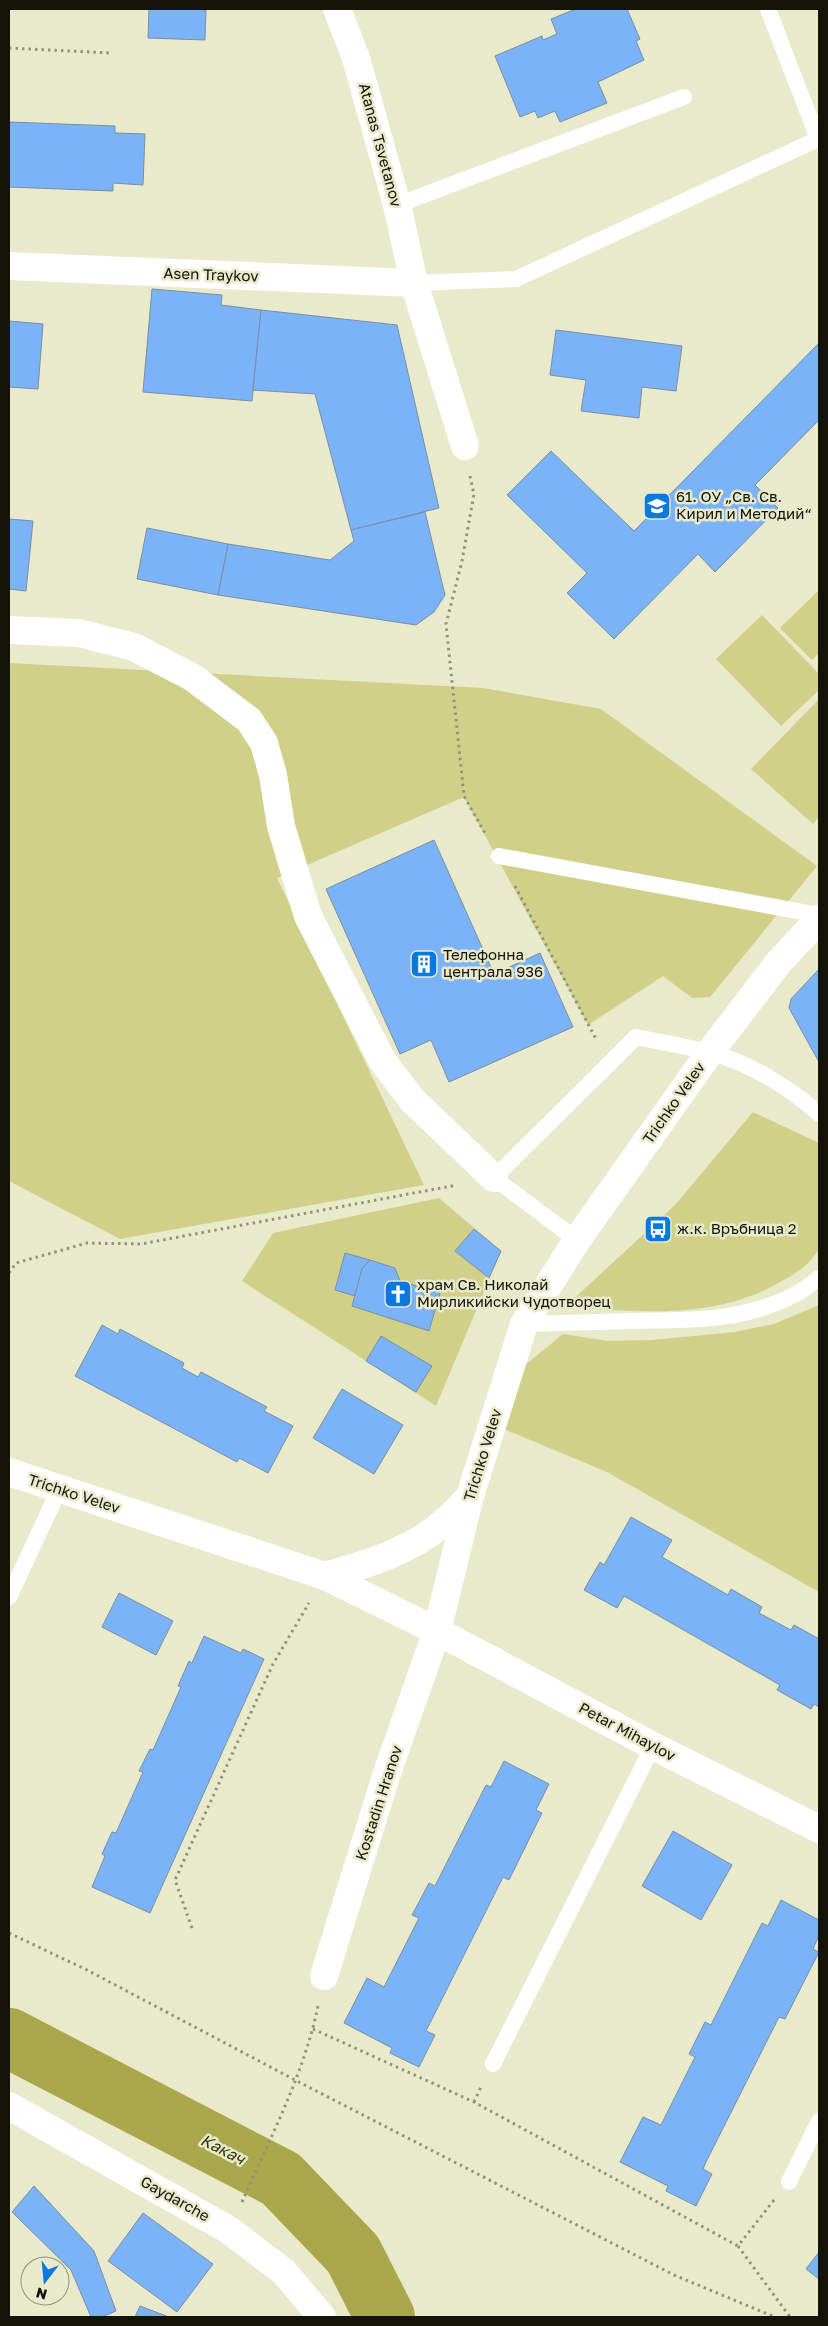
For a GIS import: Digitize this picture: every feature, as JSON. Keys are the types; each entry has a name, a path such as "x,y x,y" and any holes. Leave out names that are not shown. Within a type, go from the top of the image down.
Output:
{"street":[{"name":"Atanas Tsvetanov","path":"337,9 356,58 397,205 414,283 465,446"},
{"name":"Asen Traykov","path":"9,266 414,283"},
{"path":"9,630 79,632 134,647 192,677 249,720 264,743 274,775 281,826 308,916 382,1060 412,1100 494,1178"},
{"name":"Trichko Velev","path":"9,1472 325,1576 437,1631 470,1496 524,1324 577,1240 710,1052 779,962 819,919"},
{"path":"325,1576 359,1566 415,1542 444,1523 470,1496"},
{"name":"Petar Mihaylov","path":"437,1631 653,1746 819,1829"},
{"name":"Kostadin Hranov","path":"324,1976 386,1776 437,1631"},
{"name":"Gaydarche","path":"9,2106 229,2230 284,2272 322,2317"}],"lane":[{"path":"414,283 516,279 818,139 768,9"},
{"path":"397,205 684,98"},
{"path":"499,856 819,914"},
{"path":"577,1240 494,1178 610,1066 636,1037 710,1052 772,1081 800,1097 819,1114"},
{"path":"524,1324 704,1320 740,1315 774,1305 806,1289 819,1278"},
{"path":"9,1597 59,1490"},
{"path":"493,2064 653,1746"},
{"path":"789,2182 819,2122"}],"path":[{"path":"9,48 110,54"},
{"path":"465,446 474,494 462,561 446,624 464,796 499,856 610,1066"},
{"path":"9,1273 16,1263 87,1243 141,1244 494,1178"},
{"path":"192,1928 175,1880 273,1664 325,1576"},
{"path":"9,1933 87,1970 295,2080 674,2274 775,2317"},
{"path":"229,2230 295,2080 314,2029 324,1976"},
{"path":"314,2029 474,2102 738,2246 790,2317"},
{"path":"738,2246 789,2182"}],"shaded area":[{"path":"819,590 819,653 812,660 780,628"},
{"path":"762,615 819,674 819,690 781,726 716,659"},
{"path":"9,663 483,688 601,709 817,866 710,997 692,998 663,976 588,1025 464,797 277,878 424,1185 120,1239 9,1181"},
{"path":"819,699 819,817 813,824 751,769"},
{"path":"753,1112 819,1143 819,1249 807,1264 788,1278 757,1294 704,1308 621,1311 565,1307 675,1205"},
{"path":"439,1198 501,1251 436,1406 242,1281 273,1233"},
{"path":"819,1305 819,1592 607,1472 499,1427 508,1379 563,1334 608,1341 652,1340 735,1332 774,1324"}],"building":[{"path":"149,9 206,9 205,40 148,38"},
{"path":"576,9 627,9 640,39 636,41 644,60 598,82 607,103 560,122 555,111 538,118 535,111 520,117 495,56 542,36 543,40 557,34 551,19"},
{"path":"9,122 115,126 115,133 145,134 143,185 113,183 113,191 9,187"},
{"path":"152,289 222,295 221,305 261,310 252,401 143,392"},
{"path":"261,310 397,325 439,508 351,530 315,394 253,390"},
{"path":"9,321 43,324 38,389 9,387"},
{"path":"556,330 682,346 676,391 642,387 639,418 581,411 586,380 550,375"},
{"path":"819,343 819,420 755,485 778,508 715,572 698,554 614,639 567,593 587,573 507,495 551,451 634,531"},
{"path":"425,512 445,595 434,612 416,625 218,595 228,544 330,560 354,541 351,530"},
{"path":"9,519 33,521 26,591 9,589"},
{"path":"147,528 228,544 218,595 137,579"},
{"name":"Телефонна централа 936","path":"434,840 494,974 540,953 573,1027 449,1082 431,1040 400,1054 326,889"},
{"path":"819,969 819,1062 789,1008 791,999"},
{"path":"474,1229 501,1251 489,1278 455,1251"},
{"path":"345,1253 370,1260 362,1269 355,1296 335,1290"},
{"name":"храм Св. Николай Мирликийски Чудотворец","path":"370,1260 395,1268 400,1281 440,1293 429,1331 352,1306 362,1269"},
{"path":"102,1325 118,1334 120,1329 184,1363 182,1368 198,1377 201,1372 267,1407 264,1411 293,1426 268,1473 239,1458 237,1462 75,1376"},
{"path":"381,1336 432,1366 416,1392 366,1361"},
{"path":"342,1389 403,1425 374,1474 313,1438"},
{"path":"631,1517 672,1540 662,1557 728,1595 731,1589 762,1607 759,1613 791,1630 794,1625 819,1639 819,1707 814,1704 811,1709 777,1690 780,1685 624,1596 617,1608 584,1590 600,1562 604,1565"},
{"path":"119,1593 173,1621 156,1655 102,1627"},
{"path":"204,1636 241,1653 243,1649 264,1659 150,1913 92,1887 105,1856 102,1854 112,1832 116,1833 143,1772 139,1771 150,1749 153,1750 181,1687 178,1686 189,1661 192,1663"},
{"path":"504,1761 549,1784 536,1810 542,1813 509,1880 503,1877 426,2031 435,2035 419,2067 390,2053 392,2048 344,2023 367,1978 384,1987 419,1918 412,1915 429,1883 435,1886 486,1785 491,1787"},
{"path":"673,1831 732,1865 701,1920 642,1886"},
{"path":"781,1900 819,1920 819,1935 813,1949 819,1952 785,2019 779,2017 706,2162 703,2169 712,2174 696,2206 666,2191 668,2186 620,2162 643,2117 661,2125 695,2057 689,2054 705,2022 711,2025 762,1923 768,1926"},
{"path":"34,2186 94,2251 116,2311 102,2317 91,2317 70,2269 70,2256 57,2256 12,2212"},
{"path":"143,2213 213,2264 177,2312 108,2261"},
{"path":"819,2252 819,2279 806,2269"},
{"path":"140,2306 169,2317 135,2317"}],"waterway":[{"name":"Какач","path":"9,2038 281,2179 353,2254 385,2317"}],"place":[{"name":"61. ОУ „Св. Св. Кирил и Методий“","path":"657,506"},
{"name":"Телефонна централа 936","path":"424,964"},
{"name":"ж.к. Връбница 2","path":"658,1229"},
{"name":"храм Св. Николай Мирликийски Чудотворец","path":"398,1294"}]}
